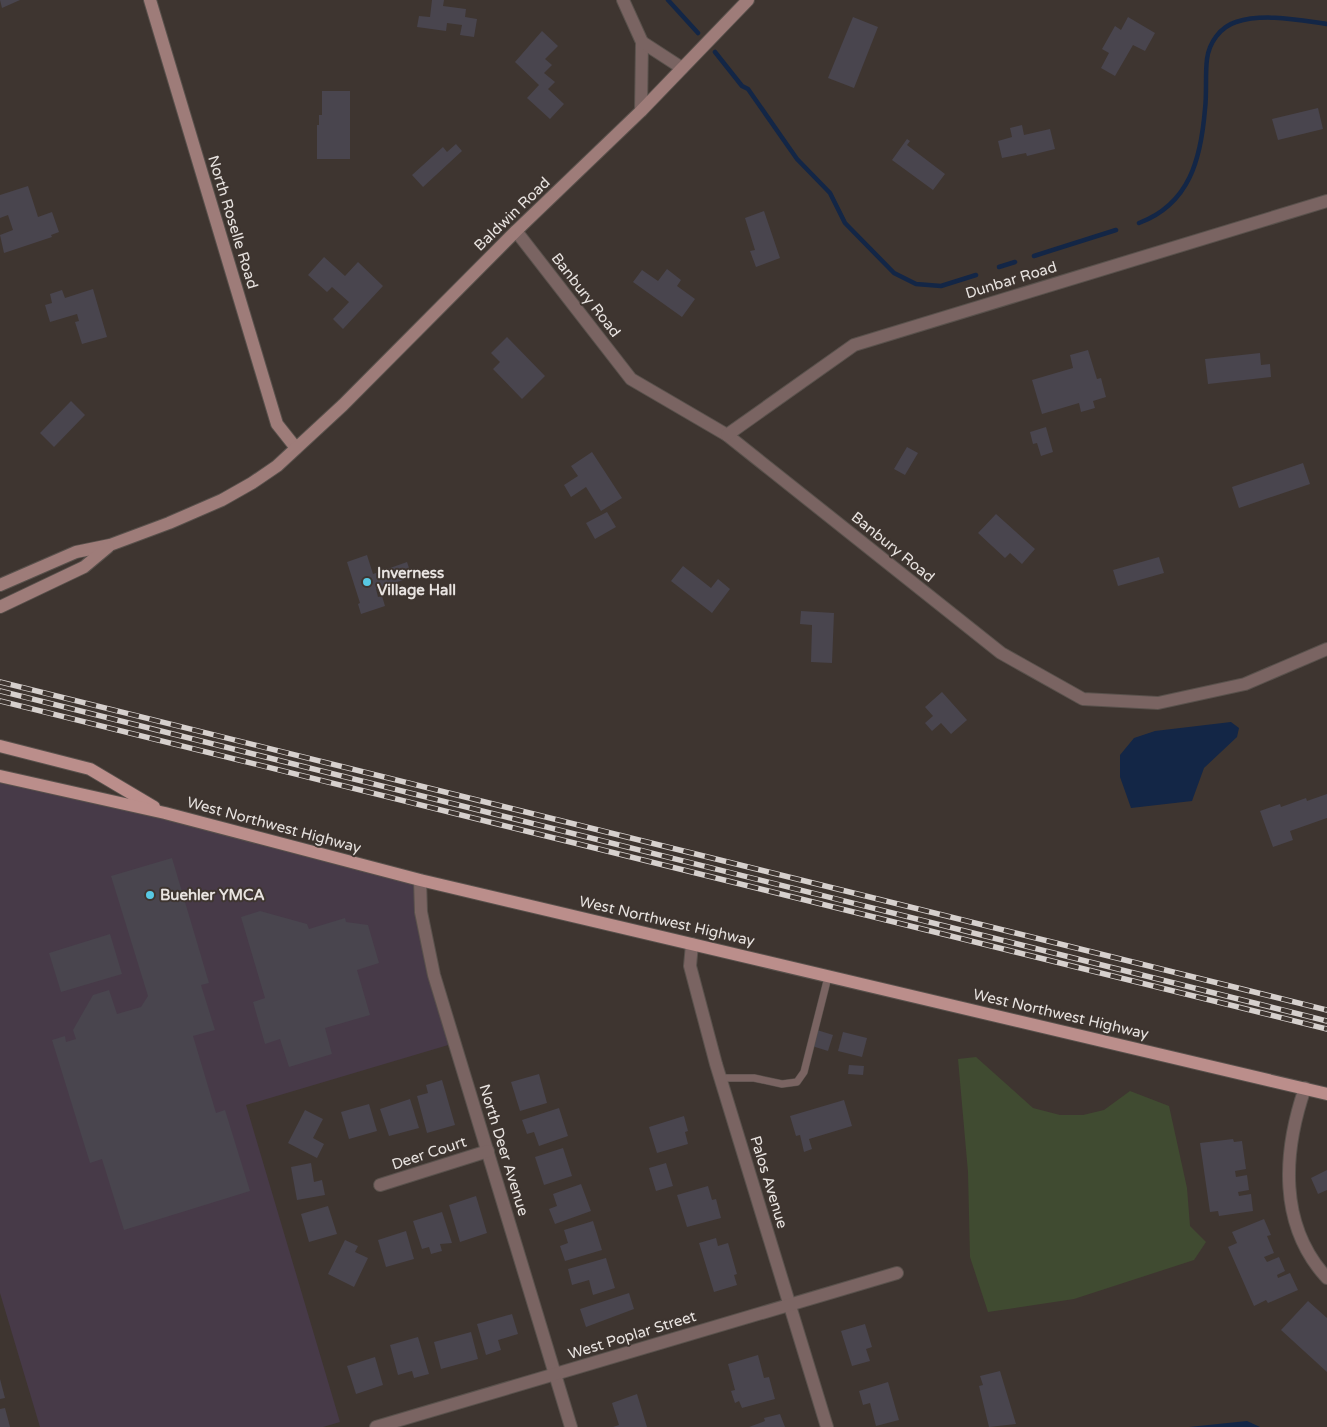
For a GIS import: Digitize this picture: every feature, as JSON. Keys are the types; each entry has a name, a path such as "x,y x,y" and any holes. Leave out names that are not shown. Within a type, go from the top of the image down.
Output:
{"main road":[{"name":"North Roselle Road","path":"150,0 277,424 296,448"},
{"name":"Baldwin Road","path":"110,545 222,500 277,466 343,405 516,232 641,111 748,0"},
{"path":"0,584 76,552 110,545"},
{"path":"0,607 84,567 110,545"},
{"path":"0,746 90,769 165,813"},
{"name":"West Northwest Highway","path":"0,776 165,813 420,880 1327,1094"}],"street":[{"path":"623,0 642,42 641,111"},
{"path":"642,42 682,68"},
{"name":"Dunbar Road","path":"727,435 854,345 1327,201"},
{"name":"Banbury Road","path":"516,232 631,379 727,435 1000,653 1083,699 1158,703 1245,684 1327,649"},
{"name":"North Deer Avenue","path":"420,880 421,912 434,975 572,1427"},
{"name":"Palos Avenue","path":"692,944 690,966 720,1078 827,1427"},
{"path":"1305,1088 1299,1107 1291,1150 1289,1178 1292,1212 1298,1235 1315,1265 1327,1278"},
{"name":"Deer Court","path":"380,1186 488,1151"},
{"name":"West Poplar Street","path":"376,1427 897,1273"}],"lane":[{"path":"720,1078 754,1078 782,1084 797,1082 804,1072 828,977"}],"shaded area":[{"path":"0,776 420,880 455,1043 246,1105 340,1422 323,1427 40,1427 0,1293"}],"green space":[{"path":"976,1057 1033,1108 1060,1115 1083,1115 1104,1110 1130,1091 1169,1106 1187,1188 1190,1226 1206,1242 1194,1260 1074,1299 988,1312 970,1257 968,1172 958,1059"}],"water":[{"path":"1231,722 1239,728 1237,737 1204,768 1192,801 1131,808 1120,777 1120,755 1134,738 1155,731"},
{"path":"1247,1421 1260,1427 1189,1427"}],"building":[{"path":"0,0 20,0 2,8"},
{"path":"432,0 444,0 443,6 466,9 465,17 477,19 474,37 460,35 462,25 447,23 446,31 417,27 419,16 430,17"},
{"path":"853,17 878,27 854,88 828,78"},
{"path":"1128,17 1155,33 1145,51 1133,45 1115,76 1101,68 1109,53 1102,49 1115,26 1121,30"},
{"path":"542,31 558,46 545,59 552,65 544,73 555,82 548,89 564,104 550,119 527,98 539,85 515,62"},
{"path":"322,91 350,91 350,159 317,159 317,125 319,125 319,115 322,115"},
{"path":"1318,108 1323,129 1278,140 1272,119"},
{"path":"1022,125 1024,135 1050,129 1055,149 1027,156 1026,153 1002,158 998,141 1012,137 1010,128"},
{"path":"907,139 910,141 907,145 945,174 933,190 892,160"},
{"path":"456,144 462,151 423,187 412,175 443,147 447,152"},
{"path":"28,186 38,217 52,212 59,232 51,235 52,237 4,253 0,235 13,230 8,215 0,218 0,195"},
{"path":"764,211 780,258 756,267 750,251 755,250 745,218"},
{"path":"324,257 345,276 358,262 383,286 343,329 333,319 349,302 332,287 327,292 308,275"},
{"path":"667,269 681,280 677,286 695,299 682,317 633,282 642,270 658,281"},
{"path":"93,289 107,337 82,344 75,322 79,321 77,314 50,322 45,305 52,303 50,294 62,290 65,298"},
{"path":"507,337 545,376 522,399 493,369 500,362 491,353"},
{"path":"1088,350 1097,379 1101,378 1106,397 1093,401 1095,408 1081,412 1079,403 1042,414 1032,380 1073,368 1070,355"},
{"path":"1260,353 1261,365 1270,364 1271,377 1208,384 1205,359"},
{"path":"71,401 85,415 54,447 40,433"},
{"path":"1046,427 1053,452 1041,456 1037,443 1033,444 1030,432"},
{"path":"907,447 918,453 905,475 894,469"},
{"path":"592,452 622,498 601,511 586,487 571,497 564,485 578,476 571,466"},
{"path":"1303,463 1310,484 1239,508 1232,487"},
{"path":"607,512 616,527 595,539 586,523"},
{"path":"996,514 1035,549 1022,564 1010,553 1005,558 978,533"},
{"path":"367,555 373,574 407,562 412,577 376,589 378,597 382,596 385,606 361,614 358,604 360,603 347,562"},
{"path":"1159,557 1164,573 1118,586 1113,570"},
{"path":"683,566 711,588 718,579 730,589 712,613 671,581"},
{"path":"801,611 834,613 832,663 811,662 812,625 800,624"},
{"path":"942,692 967,720 951,734 941,723 932,731 925,723 933,716 925,707"},
{"path":"1327,794 1327,818 1290,831 1293,840 1273,847 1260,811 1280,804 1281,807 1306,798 1307,801"},
{"path":"172,858 209,983 201,985 215,1030 193,1036 216,1113 225,1110 250,1191 124,1230 102,1159 90,1163 52,1040 65,1036 66,1042 76,1039 73,1030 93,995 109,990 117,1014 141,1007 148,996 111,876"},
{"path":"260,911 307,924 309,929 345,918 346,922 368,925 379,963 357,970 370,1015 325,1028 332,1054 289,1067 280,1039 265,1044 253,1002 265,998 241,917"},
{"path":"110,934 122,974 61,992 49,953"},
{"path":"817,1030 833,1035 828,1051 812,1046"},
{"path":"843,1032 867,1038 862,1057 838,1051"},
{"path":"849,1065 864,1066 863,1075 848,1074"},
{"path":"539,1074 547,1103 520,1111 511,1082"},
{"path":"442,1080 455,1125 427,1133 417,1096 428,1093 426,1085"},
{"path":"410,1099 419,1128 389,1136 380,1109"},
{"path":"844,1100 852,1126 809,1139 812,1149 804,1152 800,1135 796,1136 790,1116"},
{"path":"369,1104 377,1131 349,1139 341,1112"},
{"path":"559,1108 568,1136 539,1146 534,1132 527,1134 522,1120"},
{"path":"305,1110 323,1119 313,1138 324,1144 317,1158 288,1143"},
{"path":"684,1116 688,1131 685,1132 688,1144 657,1153 649,1127"},
{"path":"1233,1139 1234,1142 1242,1141 1246,1169 1235,1171 1236,1177 1247,1175 1249,1190 1238,1192 1239,1196 1251,1194 1253,1211 1219,1216 1218,1211 1210,1212 1200,1143"},
{"path":"563,1148 572,1176 544,1185 535,1157"},
{"path":"311,1163 314,1182 322,1180 325,1195 297,1200 291,1167"},
{"path":"666,1163 673,1186 656,1191 649,1168"},
{"path":"1327,1170 1327,1190 1318,1194 1311,1178"},
{"path":"581,1184 591,1211 555,1224 549,1209 557,1206 553,1194"},
{"path":"708,1186 712,1200 716,1199 721,1218 687,1227 677,1195"},
{"path":"476,1196 487,1233 460,1242 449,1205"},
{"path":"328,1206 337,1234 309,1242 301,1214"},
{"path":"442,1212 452,1243 440,1244 442,1251 431,1254 429,1247 422,1249 413,1221"},
{"path":"1264,1219 1271,1235 1267,1236 1274,1253 1264,1257 1267,1262 1279,1257 1285,1271 1277,1275 1278,1278 1290,1273 1298,1290 1268,1303 1266,1300 1254,1306 1228,1247 1237,1243 1232,1232"},
{"path":"593,1221 602,1250 565,1261 560,1246 568,1243 564,1230"},
{"path":"406,1231 414,1259 386,1267 378,1240"},
{"path":"716,1238 718,1246 728,1243 737,1274 734,1275 737,1285 714,1292 699,1243"},
{"path":"345,1240 358,1246 355,1252 368,1258 354,1287 328,1274"},
{"path":"606,1258 615,1288 593,1295 589,1280 572,1285 568,1269"},
{"path":"629,1293 634,1309 586,1327 580,1309"},
{"path":"1308,1301 1327,1318 1327,1372 1281,1330"},
{"path":"512,1314 518,1334 498,1340 501,1350 486,1355 477,1324"},
{"path":"865,1324 872,1347 866,1349 870,1361 852,1366 841,1331"},
{"path":"471,1332 478,1359 441,1369 434,1342"},
{"path":"418,1337 429,1374 414,1378 412,1371 398,1375 390,1345"},
{"path":"758,1355 764,1378 769,1377 775,1399 742,1408 739,1401 735,1403 731,1391 735,1390 728,1364"},
{"path":"375,1357 383,1385 356,1394 347,1366"},
{"path":"1000,1371 1016,1424 989,1427 979,1386 983,1385 980,1376"},
{"path":"0,1379 5,1398 0,1399"},
{"path":"888,1382 899,1420 876,1426 870,1403 863,1405 859,1391"},
{"path":"637,1394 647,1427 613,1427 619,1425 612,1403"},
{"path":"5,1408 10,1427 0,1427 0,1409"},
{"path":"780,1414 785,1427 749,1427 765,1421 764,1418"}],"waterway":[{"path":"668,0 698,33"},
{"path":"1139,223 1156,215 1170,204 1181,192 1190,177 1196,162 1203,127 1208,53 1216,36 1230,24 1247,19 1281,18 1327,24"},
{"path":"715,52 742,86 748,89 797,159 830,193 845,223 894,273 916,284 941,286 976,275"},
{"path":"1034,256 1116,230"},
{"path":"999,267 1015,262"}],"railway":[{"path":"0,682 1327,1010"},
{"path":"0,691 1327,1021"},
{"path":"0,701 1327,1029"}],"place":[{"name":"Inverness Village Hall","path":"367,582"},
{"name":"Buehler YMCA","path":"150,895"}]}
